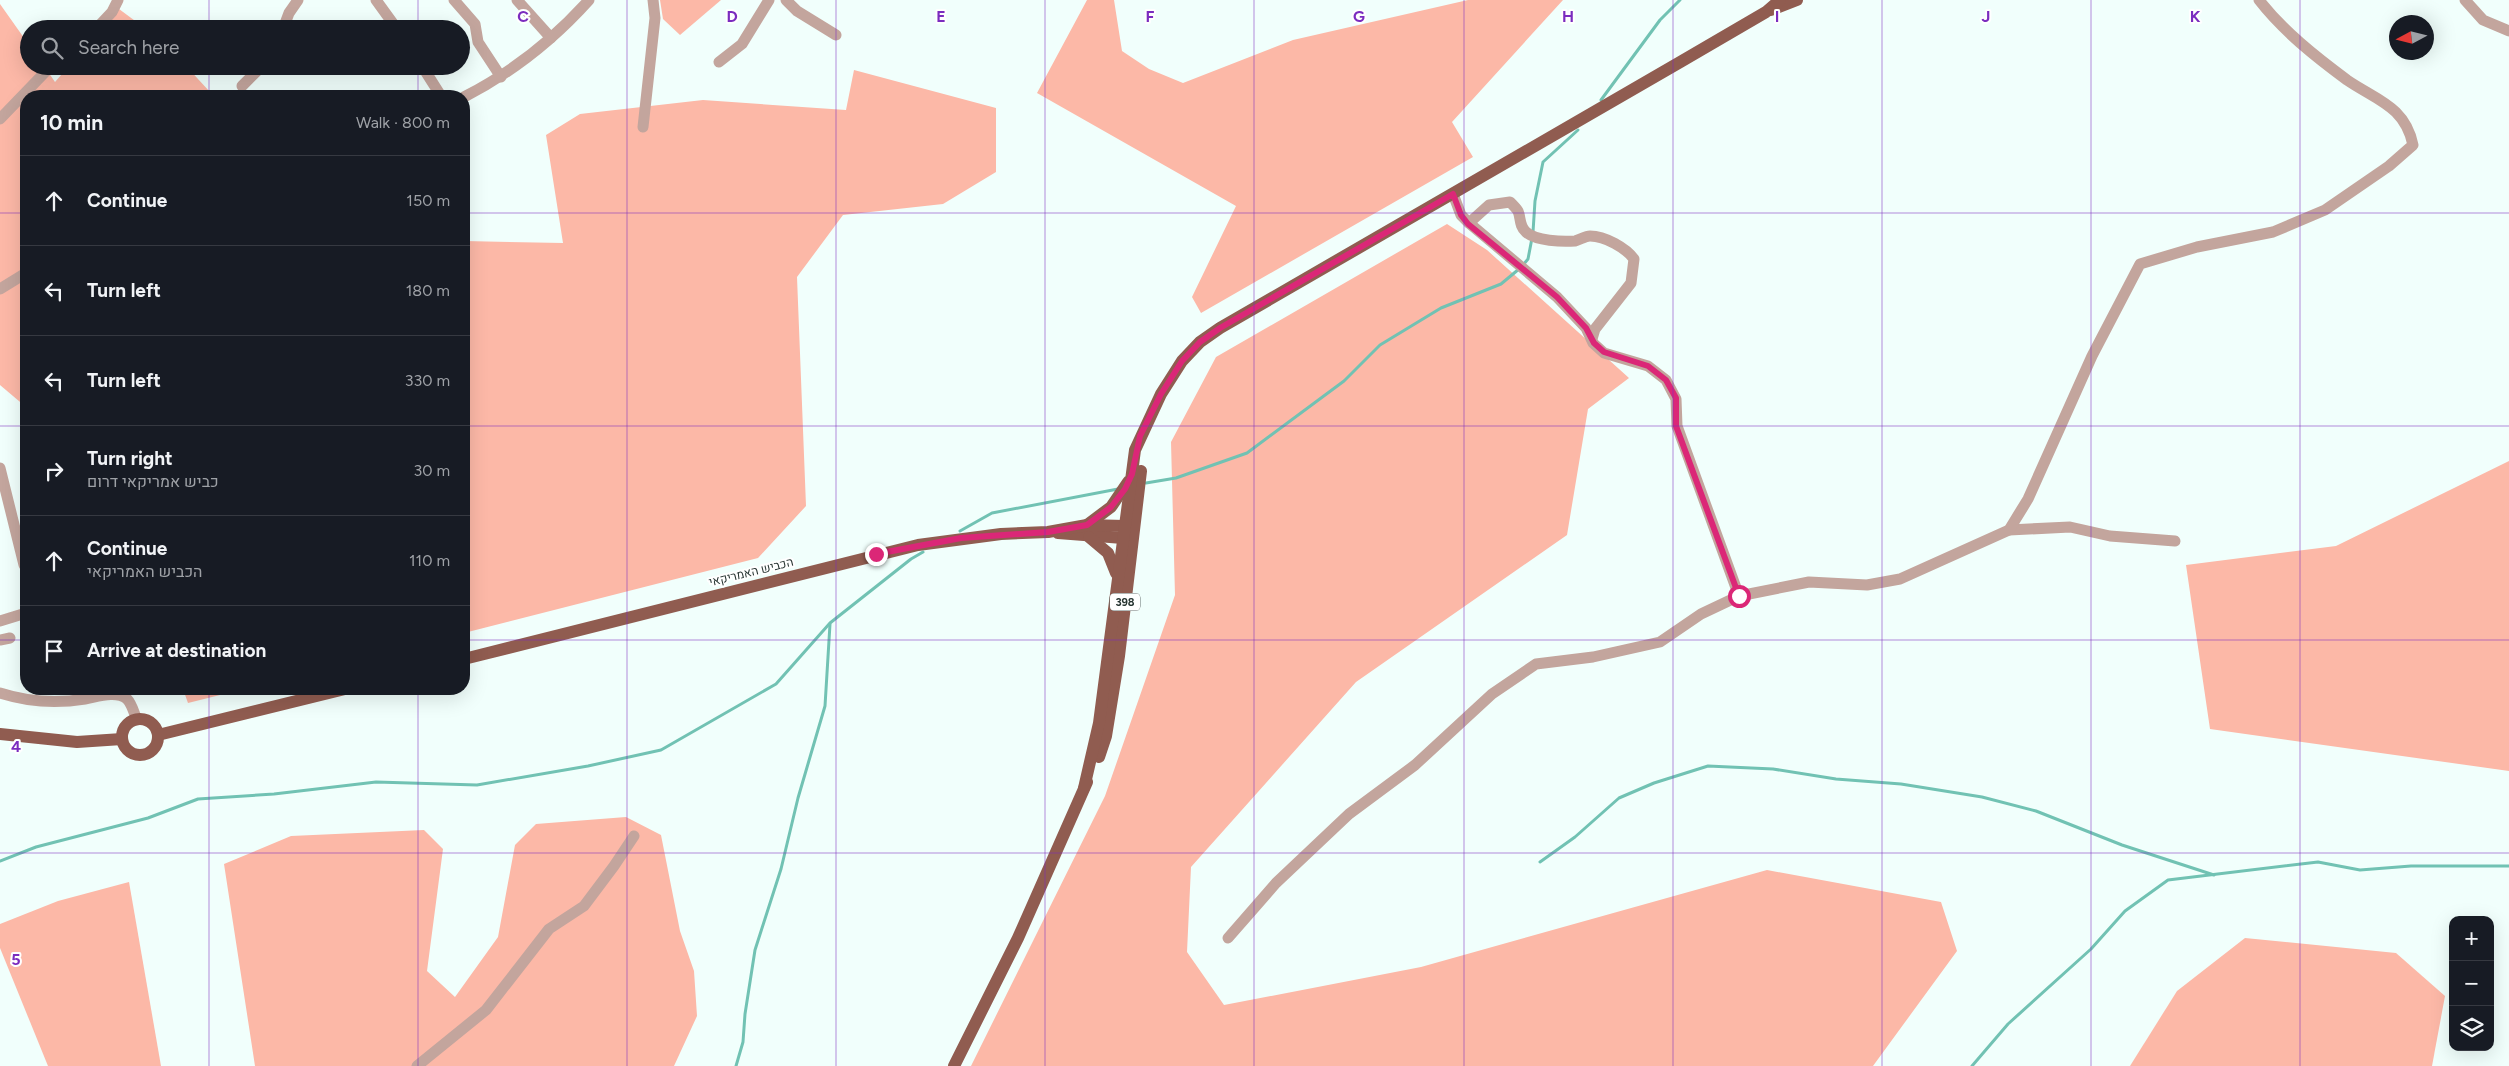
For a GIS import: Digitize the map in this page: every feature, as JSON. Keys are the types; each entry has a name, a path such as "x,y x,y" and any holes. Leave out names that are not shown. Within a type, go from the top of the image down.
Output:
{"main road":[{"name":"398","path":"1766,12 1780,0"},
{"name":"398","path":"954,1066 1018,938 1106,736 1119,656 1127,532 1136,450 1161,394 1182,361 1200,342 1220,328 1766,12 1797,0"},
{"name":"398","path":"1084,788 1099,724 1117,576 1152,412"},
{"path":"1088,531 1118,499 1132,474"},
{"path":"1088,531 1127,532"},
{"path":"1088,531 1108,553 1117,576"},
{"name":"הכביש האמריקאי","path":"470,657 893,551 961,538 1088,531"},
{"path":"158,735 321,695"},
{"path":"136,720 151,723 158,735 154,748 142,755 129,752 122,739 126,726 136,720"},
{"path":"0,734 77,742 122,739"}],"street":[{"path":"104,20 112,12 118,0"},
{"path":"286,20 298,0"},
{"path":"376,0 390,20"},
{"path":"454,0 475,24 478,42 501,77"},
{"path":"517,0 551,38"},
{"path":"470,94 501,77 551,38 590,0"},
{"path":"643,127 655,18 653,0"},
{"path":"719,62 742,44 769,0"},
{"path":"786,0 796,12 836,35"},
{"path":"2009,530 2028,499 2092,356 2140,264 2197,247 2282,229 2325,210 2389,166 2413,145 2410,128 2391,107 2348,80 2276,21 2259,0"},
{"path":"2465,0 2483,20 2509,31"},
{"path":"28,90 42,75"},
{"path":"242,86 253,75"},
{"path":"428,75 437,90"},
{"path":"0,119 20,98"},
{"path":"1453,194 1461,215 1468,224 1557,297 1586,328 1592,339 1604,352 1648,366 1666,380 1676,398 1676,426 1739,596"},
{"path":"1468,224 1490,206 1510,202 1518,211 1521,225 1532,236 1542,239 1575,241 1590,236 1628,251 1634,259 1631,283 1596,329 1592,339"},
{"path":"0,289 20,277"},
{"path":"0,468 20,549"},
{"path":"1228,938 1276,883 1349,814 1415,765 1492,694 1536,664 1593,657 1660,642 1701,614 1739,596 1809,582 1867,585 1900,579 2009,530 2070,527 2110,536 2175,541"},
{"path":"0,622 20,615"},
{"path":"0,693 20,699 52,703 107,695"},
{"path":"117,695 126,698 133,708 136,720"},
{"path":"417,1066 486,1010 548,929 584,906 634,836"}],"shaded area":[{"path":"660,0 721,0 680,35 663,19"},
{"path":"1087,0 1114,0 1122,51 1149,69 1183,83 1293,40 1468,0 1563,0 1452,122 1473,157 1201,313 1192,297 1236,206 1037,93"},
{"path":"0,4 20,32 20,75 50,75 55,82 61,75 194,75 208,90 20,90 20,402 0,385"},
{"path":"119,9 134,20 110,20"},
{"path":"854,70 996,108 996,172 943,204 843,215 797,277 806,506 758,558 470,631 470,241 563,243 546,135 580,114 703,100 846,110"},
{"path":"1447,224 1487,250 1629,378 1588,409 1567,535 1356,682 1191,867 1187,952 1224,1005 1421,967 1767,870 1941,902 1957,951 1873,1066 971,1066 1105,796 1175,595 1171,442 1216,357"},
{"path":"2509,461 2509,771 2210,729 2186,565 2336,546"},
{"path":"185,695 220,695 188,703"},
{"path":"626,817 661,835 680,931 694,971 697,1016 674,1066 255,1066 224,864 291,836 424,830 443,849 427,971 455,997 498,937 515,845 536,824"},
{"path":"129,882 161,1066 48,1066 0,948 0,924 58,901"},
{"path":"2245,938 2396,953 2445,996 2432,1066 2130,1066 2177,991"}],"waterway":[{"path":"1601,100 1660,20 1680,0"},
{"path":"1533,232 1535,201 1543,162 1578,130"},
{"path":"1523,265 1528,259 1532,238"},
{"path":"1146,483 1176,478 1247,453 1344,381 1380,345 1441,308 1501,284 1519,269"},
{"path":"960,531 992,513 1118,489"},
{"path":"0,861 36,847 148,818 198,799 274,794 376,782 477,785 588,766 661,750 776,684 830,623 911,559 923,552"},
{"path":"736,1066 743,1042 745,1014 755,950 781,869 798,798 825,706 830,624"},
{"path":"1540,862 1575,837 1619,798 1654,783 1708,766 1773,769 1836,779 1901,784 1982,797 2036,811 2122,845 2214,875"},
{"path":"1972,1066 2008,1024 2091,949 2125,911 2168,880 2318,862 2360,870 2411,866 2509,866"}],"route":[{"path":"876,554 961,538 1048,532 1087,525 1111,507 1125,489 1132,474 1140,436 1161,394 1182,361 1200,342 1220,328 1453,194 1461,215 1468,224 1557,297 1586,328 1594,343 1604,352 1620,359 1648,366 1666,380 1676,398 1676,426 1739,596"}]}
